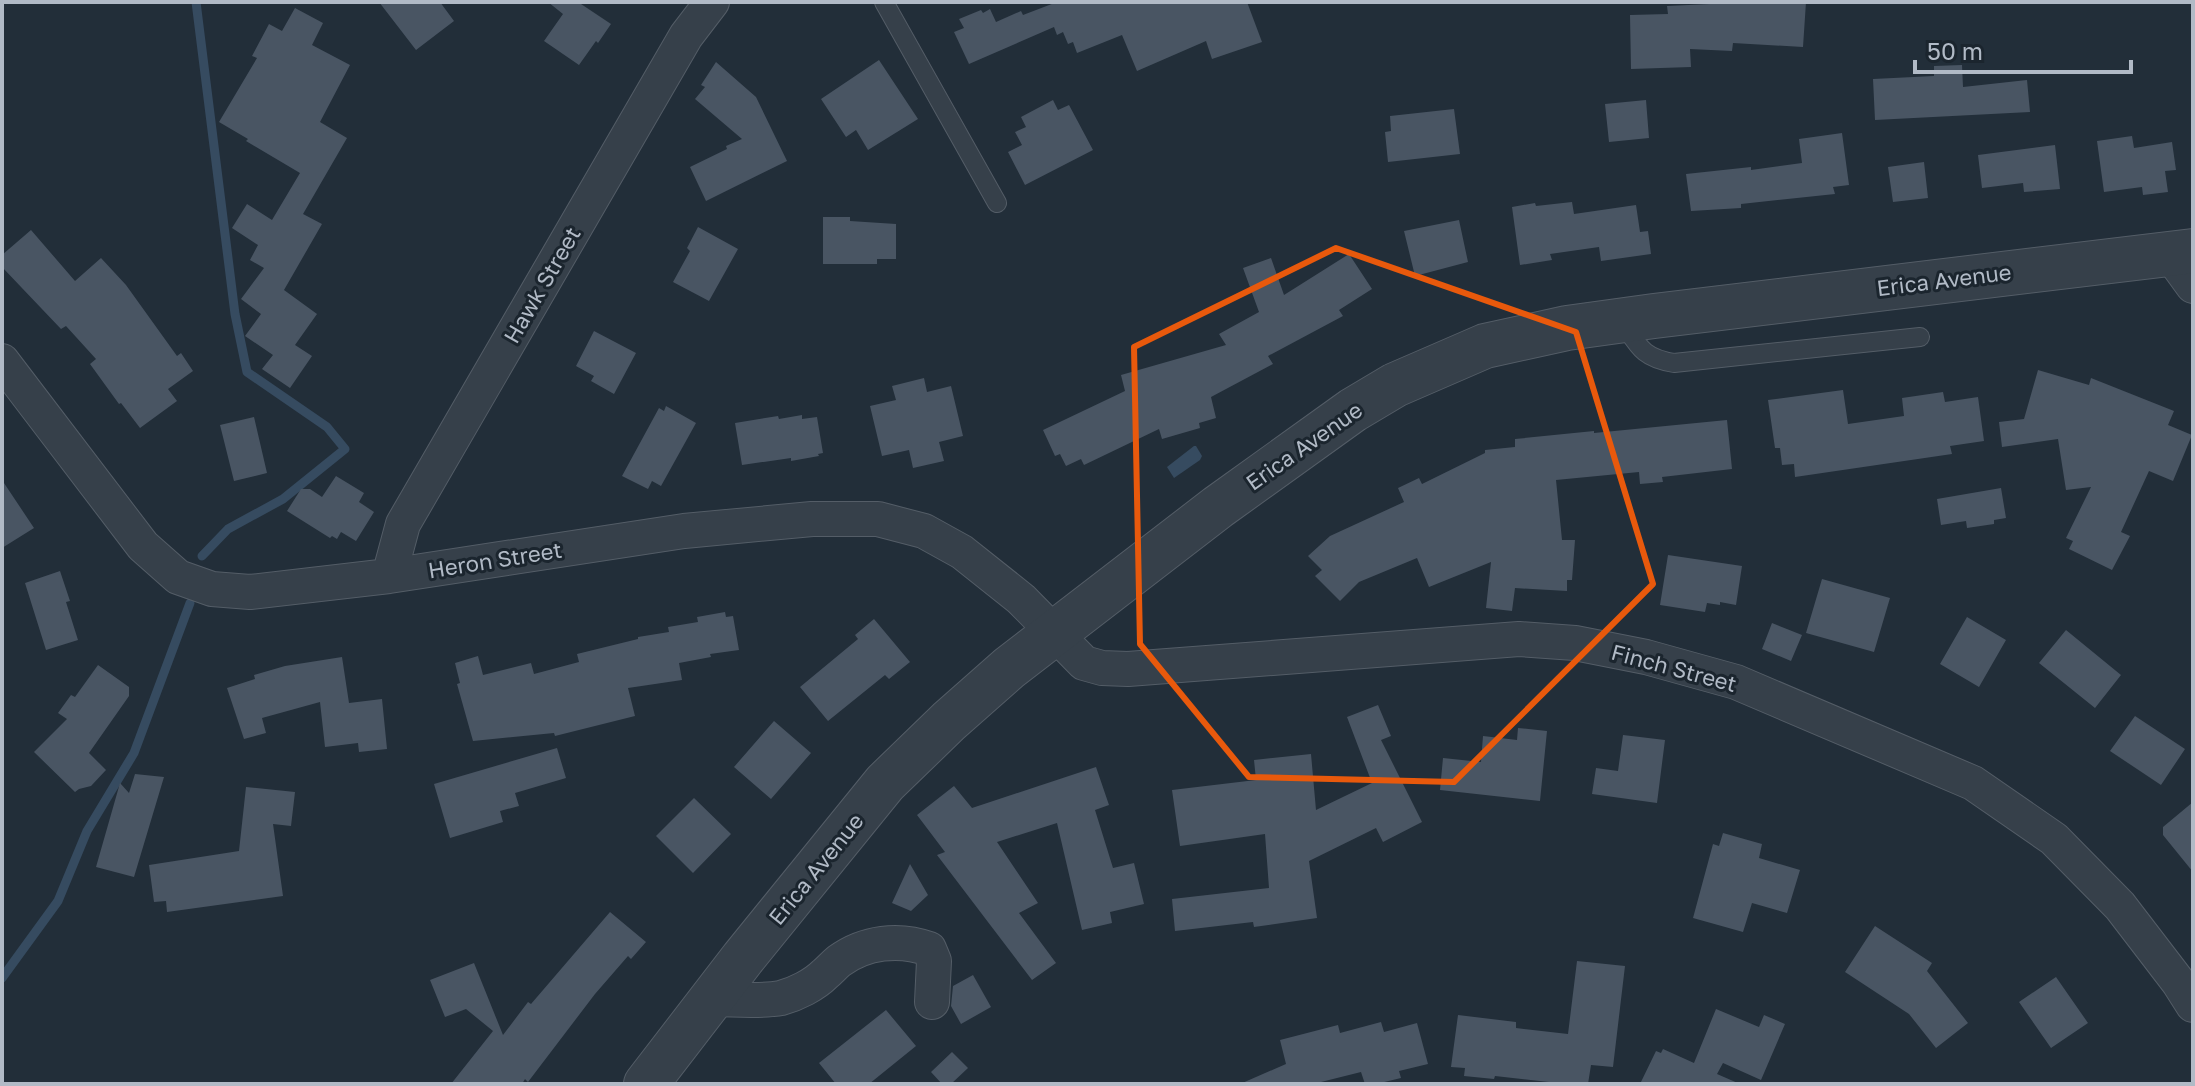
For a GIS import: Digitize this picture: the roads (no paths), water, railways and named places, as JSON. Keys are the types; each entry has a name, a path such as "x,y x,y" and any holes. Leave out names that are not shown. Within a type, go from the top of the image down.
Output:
{"street":[{"name":"Hawk Street","path":"389,576 403,524 686,36 712,2"},
{"name":"Erica Avenue","path":"646,1084 885,783 949,721 1009,668 1218,507 1353,410 1395,385 1485,346 1567,328 2185,263"},
{"name":"Heron Street","path":"2,361 143,546 178,577 212,589 250,592 389,576 684,531 812,519 878,519 924,531 962,552 1021,599 1055,634"},
{"name":"Finch Street","path":"1055,634 1084,663 1102,668 1128,669 1519,639 1575,643 1646,657 1736,682 1973,783 2054,839 2120,906 2193,1005"},
{"path":"712,999 781,998 803,990 839,961 863,949 894,942 913,943 929,949 934,961 932,1002"}],"lane":[{"path":"884,2 997,203"},
{"path":"1621,320 1646,354 1656,360 1674,363 1920,337"}],"water":[{"path":"1194,446 1202,456 1200,460 1174,478 1167,467"}],"waterway":[{"path":"196,2 235,314 247,372 327,427 345,449 283,499 228,529 202,556"},
{"path":"2,978 58,901 87,831 134,753 190,603"}]}
